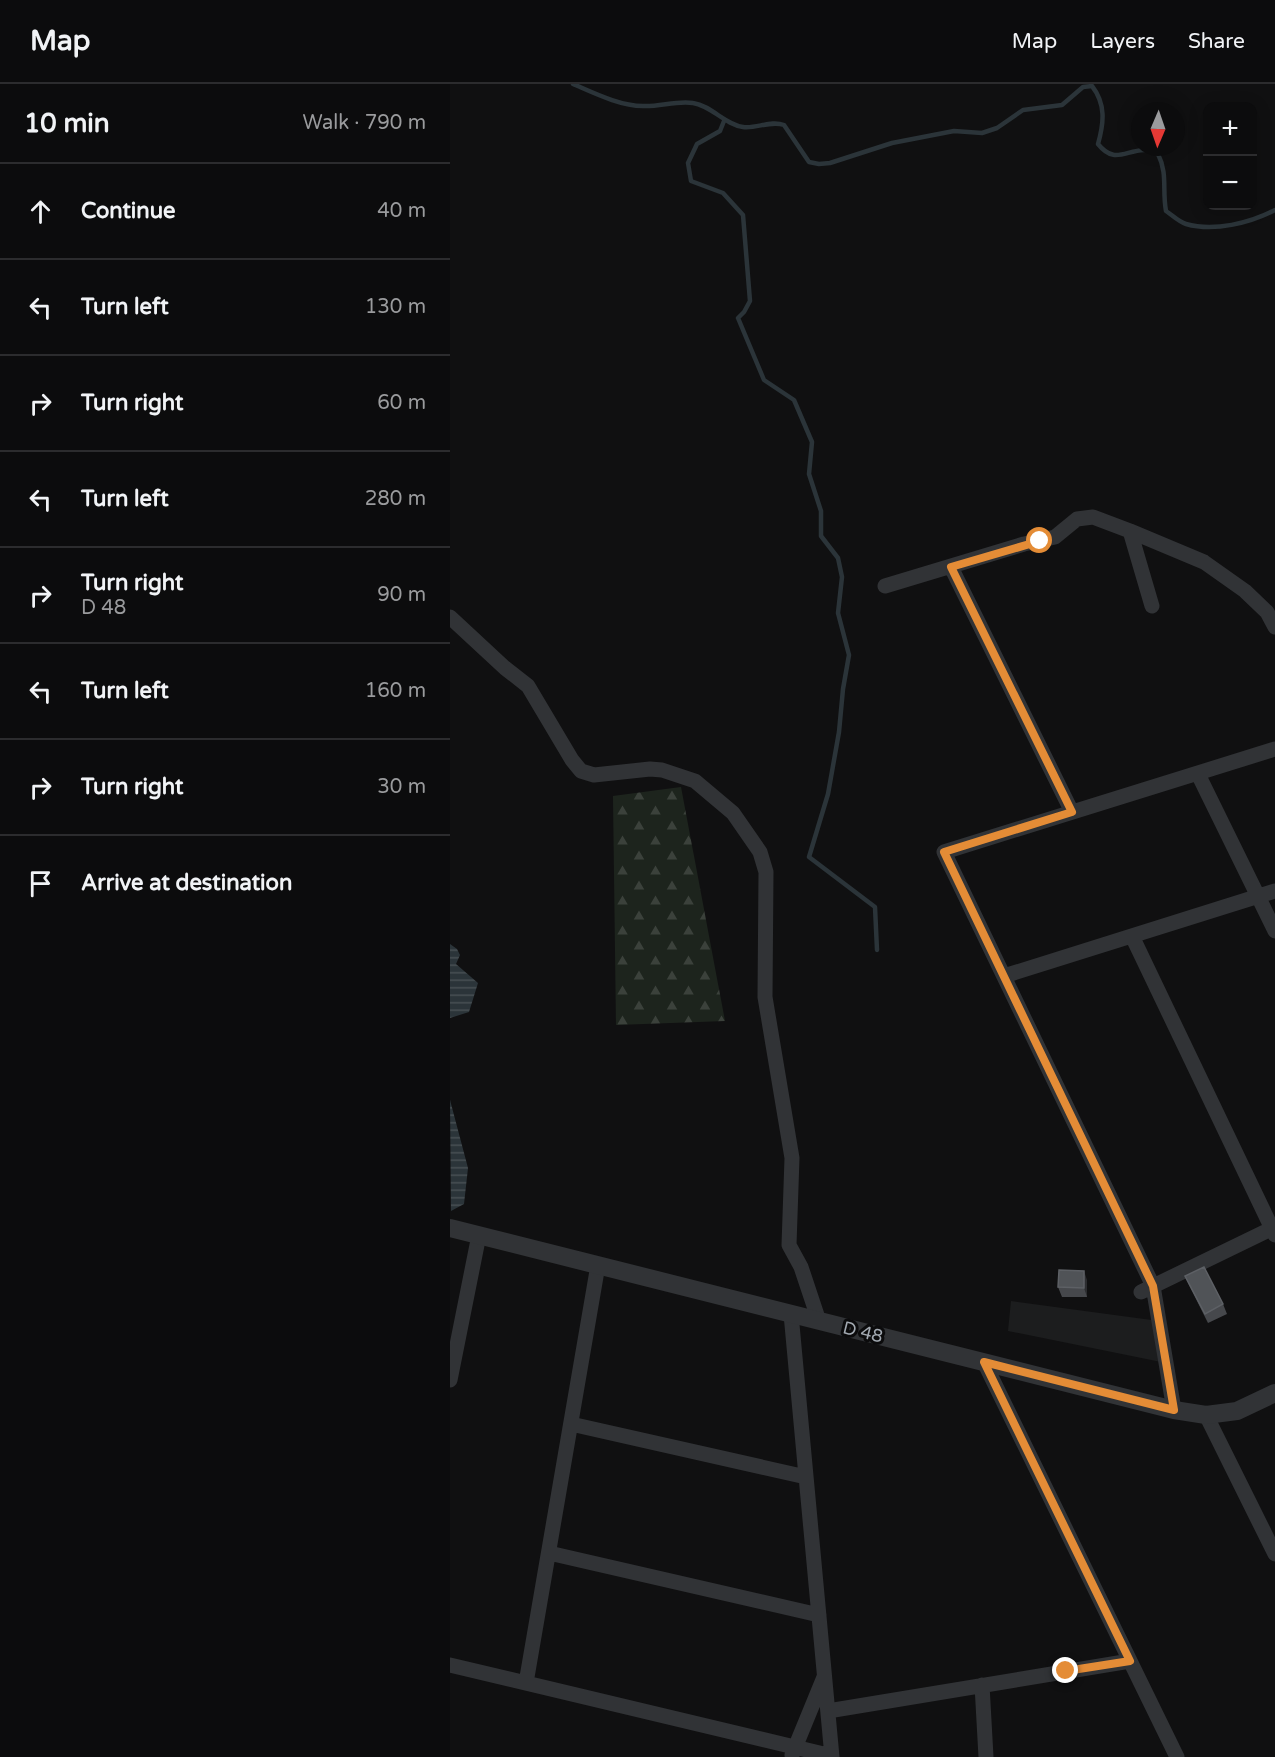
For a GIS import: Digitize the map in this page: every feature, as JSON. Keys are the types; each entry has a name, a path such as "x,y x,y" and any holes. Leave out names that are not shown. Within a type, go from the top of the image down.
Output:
{"street":[{"path":"885,586 1024,544 1055,537 1077,519 1093,517 1204,562 1245,591 1267,612 1275,627"},
{"path":"1131,531 1152,606"},
{"path":"951,567 1072,812"},
{"path":"450,617 528,686 572,760 581,771 594,775 650,769 662,770 695,781 733,813 760,852 766,872 765,997 792,1158 789,1245 801,1267 819,1321"},
{"path":"1174,1410 1147,1289 1004,976 944,852 1275,749"},
{"path":"1198,774 1275,931"},
{"path":"1004,976 1275,891"},
{"path":"1132,936 1274,1230 1147,1289"},
{"name":"D 48","path":"452,1229 1174,1410 1206,1415 1237,1411 1275,1393"},
{"path":"450,1380 478,1235"},
{"path":"526,1683 598,1265"},
{"path":"450,1665 794,1752 832,1756 791,1314"},
{"path":"984,1362 1177,1757"},
{"path":"1206,1415 1275,1554"},
{"path":"571,1424 806,1477"},
{"path":"549,1553 819,1615"},
{"path":"828,1710 1130,1661"},
{"path":"794,1752 825,1674"},
{"path":"982,1685 986,1757"}],"shaded area":[{"path":"450,944 457,949 460,955 456,964 478,983 469,1012 450,1018"},
{"path":"450,1100 468,1168 464,1204 451,1211"},
{"path":"1011,1301 1159,1321 1166,1363 1008,1331"}],"green space":[{"path":"681,787 725,1021 616,1025 613,796"}],"building":[{"path":"1204,1267 1223,1304 1205,1314 1185,1276"},
{"path":"1059,1270 1084,1271 1084,1288 1058,1287"}],"waterway":[{"path":"573,84 625,104 649,106 681,102 693,103 743,127 774,123 784,125 809,162 819,164 830,163 892,143 954,131 982,133 997,128 1023,110 1062,105 1083,87 1092,86 1102,107 1102,129 1098,144 1109,154 1114,155 1146,150 1158,154 1164,175 1166,211 1178,220 1197,226 1220,227 1254,219 1275,210"},
{"path":"724,121 720,131 697,144 688,163 691,181 723,193 743,215 750,301 738,318 764,380 794,400 812,442 809,474 821,511 821,536 838,558 842,577 838,613 849,655 828,794 809,857 875,907 877,950"}],"route":[{"path":"1040,541 951,567 1072,812 944,852 1153,1286 1174,1410 984,1362 1130,1661 1066,1671"}]}
